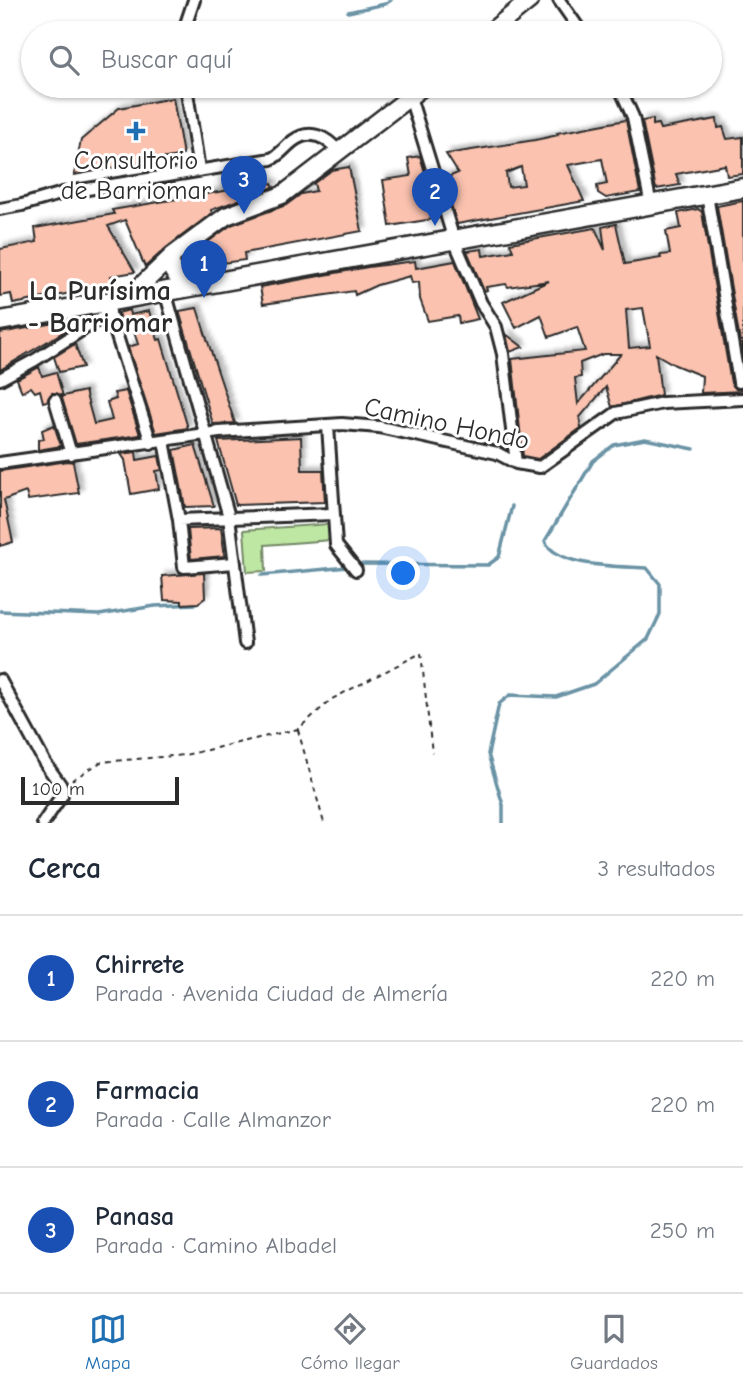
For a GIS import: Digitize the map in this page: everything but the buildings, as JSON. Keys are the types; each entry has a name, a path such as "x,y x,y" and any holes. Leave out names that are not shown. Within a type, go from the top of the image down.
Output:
{"main road":[{"path":"504,21 530,0"},
{"path":"128,298 172,256 226,216 282,195 409,98"},
{"path":"0,321 108,307 128,298 165,291 743,188"},
{"path":"172,256 170,264 173,273 184,281 202,285"},
{"path":"165,291 184,298 234,290 232,279"}],"street":[{"path":"187,21 194,0"},
{"path":"559,0 574,21"},
{"path":"188,98 199,170"},
{"path":"410,98 454,240 481,303 496,327 503,354 516,463"},
{"path":"624,98 633,117 651,205"},
{"path":"0,209 62,192 271,159 298,138 305,136 326,138 339,152"},
{"path":"707,195 739,382"},
{"path":"165,291 229,517 245,643"},
{"path":"0,379 36,360 108,307 151,443"},
{"name":"Camino Hondo","path":"0,463 206,434 342,424 379,427 497,453 516,463 540,467 616,413 663,403 743,399"},
{"path":"55,400 71,454"},
{"path":"328,426 336,545 356,570"},
{"path":"164,441 179,520 184,567 235,563"},
{"path":"179,520 332,514"},
{"path":"0,680 45,763 62,787 62,795 43,823"}],"path":[{"path":"62,787 101,762 185,755 298,729 332,699 421,653 432,753"},
{"path":"298,729 324,823"}],"green space":[{"path":"330,524 331,540 265,545 266,571 247,572 244,530"}],"waterway":[{"path":"348,12 385,4 391,0"},
{"path":"503,823 503,805 488,754 499,704 510,695 556,697 594,684 648,639 660,614 660,584 647,568 576,561 552,550 545,541 593,461 614,445 645,439 694,449"},
{"path":"359,564 488,565 499,557 512,506"},
{"path":"262,575 348,567"},
{"path":"0,611 99,615 155,606 195,604"}],"place":[{"name":"Consultorio de Barriomar","path":"136,131"},
{"name":"Panasa","path":"244,214"},
{"name":"Farmacia","path":"435,226"},
{"name":"Chirrete","path":"204,298"}],"district":[{"name":"La Purísima - Barriomar","path":"100,306"}]}
